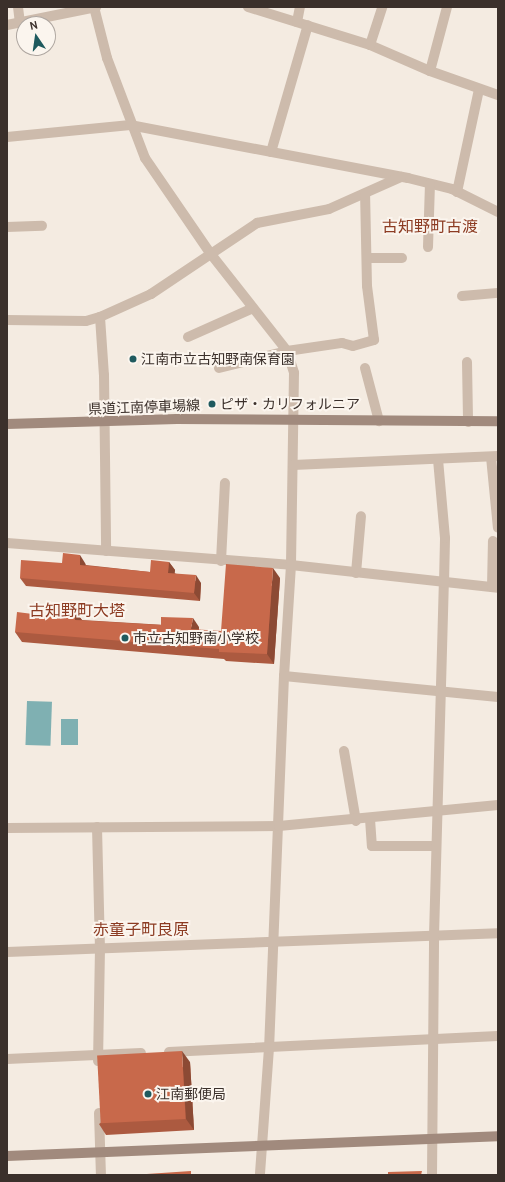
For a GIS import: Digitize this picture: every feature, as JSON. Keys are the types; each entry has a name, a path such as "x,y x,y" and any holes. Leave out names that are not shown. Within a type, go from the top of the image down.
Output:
{"main road":[{"name":"県道江南停車場線","path":"7,424 104,423 177,419 498,421"},
{"path":"7,1156 262,1144 498,1136"}],"street":[{"path":"53,16 95,7 130,125 144,158 210,253 287,351 294,372 291,565 284,676 269,1048 260,1175"},
{"path":"297,22 300,7"},
{"path":"370,45 382,7"},
{"path":"430,71 447,7"},
{"path":"254,8 370,45 430,71 498,96"},
{"path":"271,152 308,25"},
{"path":"457,192 479,89"},
{"path":"7,137 130,125 401,177 457,192 498,212"},
{"path":"7,320 86,321 100,317 151,294 210,253 257,223 329,209 401,177"},
{"path":"428,247 430,184"},
{"path":"219,368 287,351 342,343 353,346 374,340 367,286 365,194"},
{"path":"7,227 42,226"},
{"path":"367,258 402,258"},
{"path":"462,296 498,293"},
{"path":"188,337 253,308"},
{"path":"100,317 104,423 106,551"},
{"path":"466,362 468,422"},
{"path":"365,368 379,421"},
{"path":"293,465 495,456 498,528"},
{"path":"432,1175 434,1139 432,1041 434,936 445,538 438,459"},
{"path":"221,560 225,483"},
{"path":"356,573 361,516"},
{"path":"7,543 291,565 495,588 493,540"},
{"path":"284,676 498,697"},
{"path":"344,751 356,821"},
{"path":"7,828 279,826 356,821 498,805"},
{"path":"370,819 372,846 436,846"},
{"path":"97,827 100,948 98,1070"},
{"path":"7,952 498,933"},
{"path":"7,1059 432,1041 498,1036"},
{"path":"99,1100 101,1175"}],"water":[{"path":"27,701 52,702 50,746 25,745"},
{"path":"61,719 78,719 78,745 61,745"}],"building":[{"path":"63,553 80,555 80,565 150,572 151,560 169,562 168,573 196,575 194,593 20,578 21,560 62,563"},
{"path":"226,564 273,568 267,654 219,652 219,649 15,632 17,612 56,617 58,608 75,611 75,620 161,625 161,617 193,618 191,629 221,631"},
{"path":"182,1051 186,1119 101,1123 97,1055"},
{"path":"191,1171 191,1175 132,1175"},
{"path":"422,1171 421,1175 388,1175 388,1172"}],"place":[{"name":"江南市立古知野南保育園","path":"133,359"},
{"name":"ピザ・カリフォルニア","path":"212,404"},
{"name":"市立古知野南小学校","path":"125,638"},
{"name":"江南郵便局","path":"148,1094"}],"district":[{"name":"古知野町古渡","path":"430,227"},
{"name":"古知野町大塔","path":"77,611"},
{"name":"赤童子町良原","path":"141,930"}]}
